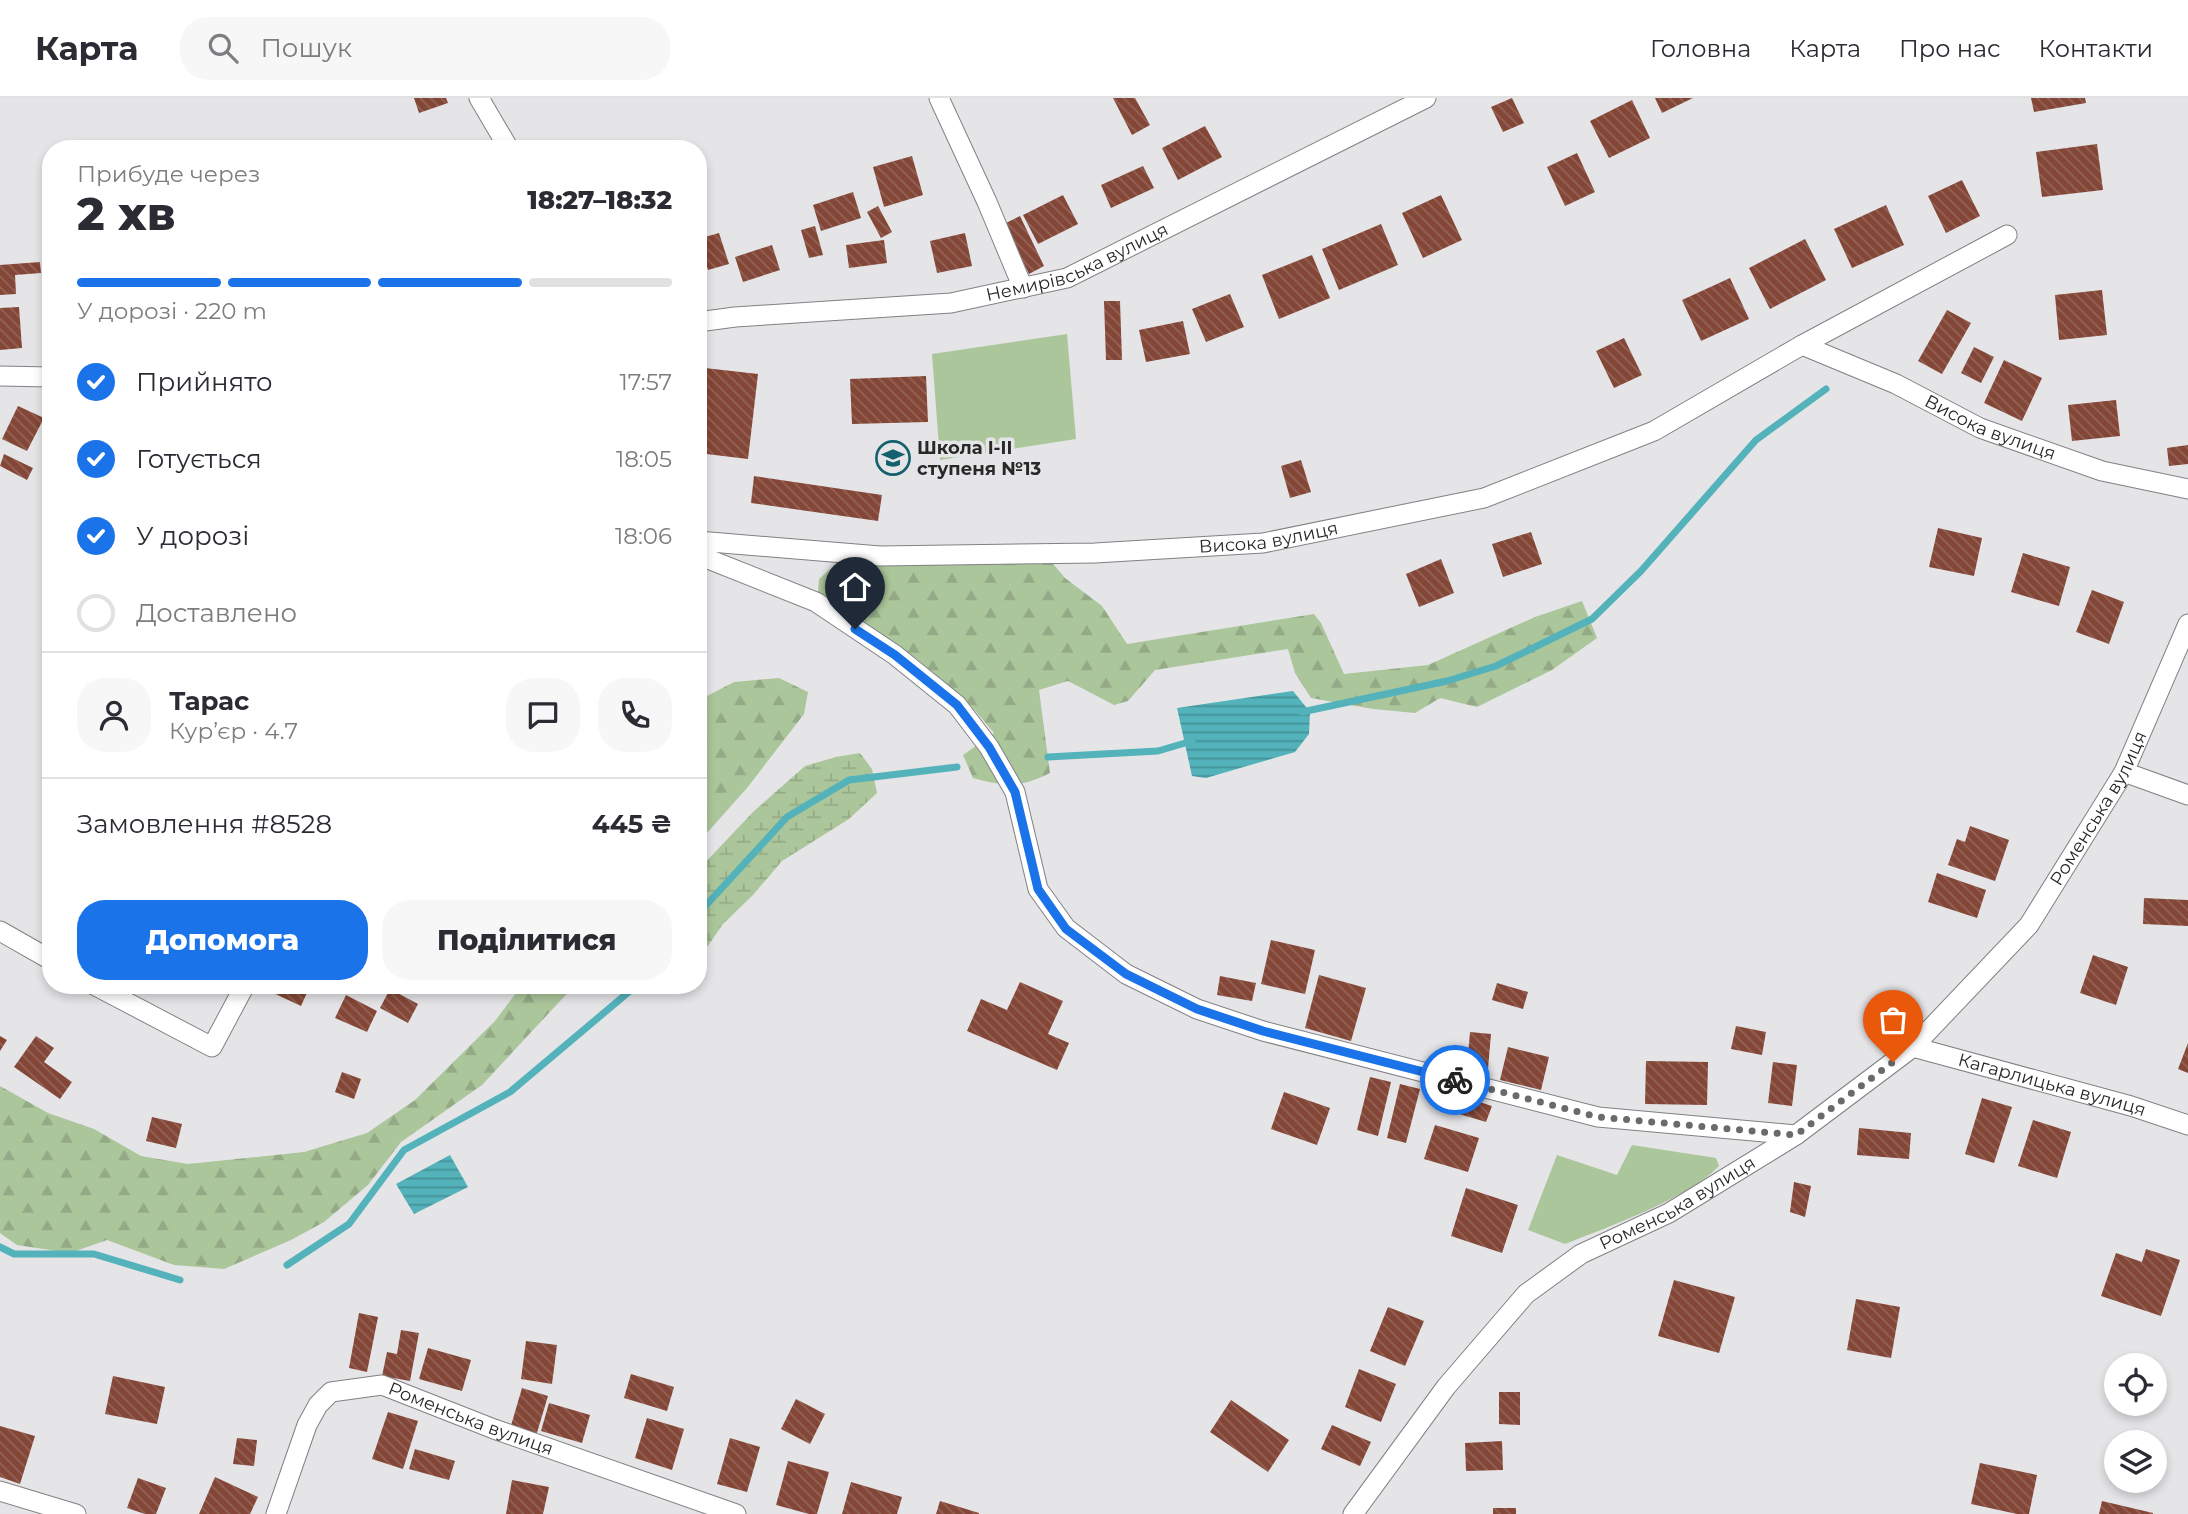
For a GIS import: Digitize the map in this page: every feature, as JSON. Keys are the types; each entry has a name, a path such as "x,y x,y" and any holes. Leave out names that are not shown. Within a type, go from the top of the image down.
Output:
{"street":[{"path":"479,98 504,140"},
{"path":"939,98 1023,288"},
{"name":"Немирівська вулиця","path":"707,321 951,303 1067,278 1426,98"},
{"name":"Висока вулиця","path":"707,542 880,556 1095,553 1263,543 1484,498 1654,431 1802,345 2007,235"},
{"name":"Висока вулиця","path":"1802,345 1896,384 1980,428 2102,471 2188,489"},
{"path":"0,376 42,377"},
{"path":"707,559 816,603 895,655 957,705 989,747 1015,792 1038,889 1066,929 1126,974 1197,1009 1263,1031 1598,1117 1796,1135"},
{"name":"Роменська вулиця","path":"1353,1514 1446,1387 1526,1294 1581,1254 1668,1213 1796,1135 1913,1047 2029,925 2124,772 2188,624"},
{"path":"2124,772 2188,795"},
{"path":"0,931 42,955"},
{"path":"111,994 212,1047 240,994"},
{"name":"Кагарлицька вулиця","path":"1913,1047 2131,1106 2188,1125"},
{"name":"Роменська вулиця","path":"276,1514 307,1425 318,1405 331,1392 382,1385 506,1434 736,1514"},
{"path":"0,1491 76,1514"}],"green space":[{"path":"1067,334 1076,439 940,460 932,354"},
{"path":"1049,559 1065,578 1102,606 1127,644 1314,614 1321,623 1344,674 1428,665 1535,617 1582,601 1597,638 1552,670 1477,707 1440,698 1415,713 1311,698 1295,673 1288,649 1155,670 1128,701 1114,705 1068,681 1039,690 1050,773 1021,784 1004,784 973,778 963,755 994,733 966,700 917,659 818,592 819,579 837,563 940,564"},
{"path":"779,678 808,692 804,714 747,788 707,833 707,696 734,682"},
{"path":"860,753 872,769 877,793 849,819 782,861 723,924 707,947 707,861 754,811 805,766"},
{"path":"515,994 567,994 482,1085 401,1142 368,1185 324,1222 291,1240 224,1269 174,1265 107,1240 70,1253 17,1245 0,1233 0,1086 48,1113 94,1129 141,1156 188,1164 304,1152 367,1133 415,1100 495,1021"},
{"path":"1632,1145 1716,1158 1719,1166 1706,1178 1668,1200 1565,1244 1528,1230 1557,1155 1617,1175"}],"water":[{"path":"1293,691 1310,712 1309,734 1295,752 1206,778 1192,776 1177,708"},
{"path":"450,1155 468,1187 414,1214 396,1184"}],"building":[{"path":"414,98 446,98 448,103 419,113"},
{"path":"1113,98 1135,98 1150,125 1132,135"},
{"path":"1512,98 1524,123 1503,132 1491,107"},
{"path":"1655,98 1693,98 1662,113"},
{"path":"2031,98 2085,98 2086,103 2034,112"},
{"path":"1632,100 1650,138 1609,158 1590,121"},
{"path":"1205,126 1222,157 1178,180 1162,148"},
{"path":"2097,144 2103,190 2042,197 2036,152"},
{"path":"1577,153 1595,192 1565,206 1547,167"},
{"path":"912,156 923,195 884,207 873,167"},
{"path":"1143,166 1154,188 1111,208 1101,185"},
{"path":"1962,180 1980,216 1946,233 1928,196"},
{"path":"853,192 861,218 821,231 813,205"},
{"path":"1063,195 1078,224 1038,244 1023,215"},
{"path":"1441,195 1462,240 1423,258 1402,213"},
{"path":"1886,205 1904,245 1852,268 1834,229"},
{"path":"878,206 892,232 881,238 867,212"},
{"path":"1020,216 1044,266 1029,274 1004,224"},
{"path":"1381,224 1398,265 1339,290 1322,249"},
{"path":"815,226 823,255 809,258 801,230"},
{"path":"719,233 729,264 708,270 707,236"},
{"path":"965,233 972,266 937,273 930,241"},
{"path":"1805,239 1826,280 1770,309 1749,268"},
{"path":"884,240 887,263 849,268 846,245"},
{"path":"772,245 780,270 743,282 735,257"},
{"path":"1312,255 1330,298 1279,319 1262,275"},
{"path":"40,262 41,273 15,275 16,294 0,295 0,265"},
{"path":"1730,278 1749,319 1701,341 1682,300"},
{"path":"2102,290 2107,335 2059,340 2055,295"},
{"path":"1230,294 1244,327 1206,342 1192,309"},
{"path":"1104,301 1120,301 1122,360 1106,360"},
{"path":"19,307 22,348 0,350 0,308"},
{"path":"1947,310 1971,323 1942,374 1918,361"},
{"path":"1183,321 1190,354 1146,362 1139,330"},
{"path":"1624,338 1642,375 1614,388 1596,351"},
{"path":"1974,347 1994,357 1981,383 1961,373"},
{"path":"2004,360 2042,378 2022,421 1984,403"},
{"path":"707,368 758,374 748,459 707,454"},
{"path":"926,376 928,422 852,424 850,379"},
{"path":"2116,400 2120,436 2072,441 2068,405"},
{"path":"18,406 42,417 27,451 2,439"},
{"path":"2188,445 2188,464 2169,466 2167,448"},
{"path":"4,454 33,468 27,480 0,466"},
{"path":"1301,460 1311,492 1290,498 1281,466"},
{"path":"754,476 882,495 878,521 751,503"},
{"path":"1938,528 1982,538 1974,576 1929,567"},
{"path":"1531,532 1542,564 1503,577 1492,544"},
{"path":"2023,553 2070,567 2059,606 2011,592"},
{"path":"1441,559 1454,593 1419,607 1406,574"},
{"path":"2092,590 2124,602 2109,644 2076,632"},
{"path":"1970,826 2009,840 1995,881 1948,865 1957,839 1965,842"},
{"path":"1937,873 1986,890 1977,918 1928,902"},
{"path":"2144,898 2188,900 2188,926 2143,924"},
{"path":"1271,940 1315,950 1305,994 1261,984"},
{"path":"2093,955 2128,967 2116,1005 2080,993"},
{"path":"1319,975 1366,988 1351,1041 1305,1028"},
{"path":"1220,976 1256,983 1252,1001 1217,995"},
{"path":"1020,982 1063,1001 1048,1034 1069,1043 1057,1070 967,1031 981,999 1007,1010"},
{"path":"1497,983 1528,992 1523,1009 1492,1000"},
{"path":"275,994 306,994 301,1006"},
{"path":"387,994 399,994 418,1004 408,1023 380,1008"},
{"path":"346,995 377,1011 367,1032 335,1018"},
{"path":"1736,1026 1766,1032 1762,1055 1731,1049"},
{"path":"1470,1032 1491,1034 1488,1069 1467,1067"},
{"path":"0,1036 7,1040 0,1051"},
{"path":"36,1036 54,1048 44,1062 72,1082 60,1099 14,1067"},
{"path":"2188,1043 2188,1073 2178,1069"},
{"path":"1508,1047 1549,1057 1541,1090 1500,1080"},
{"path":"1646,1061 1708,1062 1707,1105 1645,1104"},
{"path":"1773,1062 1797,1065 1792,1106 1768,1103"},
{"path":"342,1072 361,1079 354,1099 335,1092"},
{"path":"1370,1077 1391,1082 1378,1136 1357,1130"},
{"path":"1400,1084 1420,1089 1406,1143 1387,1138"},
{"path":"1284,1092 1330,1108 1317,1145 1271,1129"},
{"path":"1461,1096 1492,1106 1486,1122 1456,1113"},
{"path":"1982,1098 2012,1107 1994,1163 1965,1154"},
{"path":"152,1117 182,1124 176,1148 146,1141"},
{"path":"2033,1120 2071,1132 2057,1178 2018,1166"},
{"path":"1435,1125 1479,1138 1468,1172 1424,1159"},
{"path":"1859,1128 1911,1133 1909,1159 1857,1155"},
{"path":"1794,1182 1811,1186 1805,1217 1790,1212"},
{"path":"1466,1188 1518,1205 1502,1253 1451,1236"},
{"path":"2146,1249 2180,1260 2161,1316 2101,1296 2116,1253 2142,1262"},
{"path":"1674,1280 1735,1297 1719,1353 1658,1336"},
{"path":"1856,1299 1900,1307 1891,1358 1847,1350"},
{"path":"1388,1307 1424,1321 1405,1366 1370,1351"},
{"path":"359,1313 378,1317 367,1372 349,1368"},
{"path":"401,1330 419,1333 410,1381 382,1376 387,1352 397,1354"},
{"path":"526,1341 557,1345 552,1384 521,1379"},
{"path":"428,1348 471,1360 462,1391 419,1379"},
{"path":"1359,1369 1396,1384 1381,1422 1345,1407"},
{"path":"631,1374 674,1387 667,1411 624,1398"},
{"path":"113,1376 165,1387 157,1424 105,1414"},
{"path":"522,1388 548,1396 536,1436 510,1429"},
{"path":"1499,1392 1520,1392 1520,1425 1499,1424"},
{"path":"796,1399 825,1414 810,1444 781,1429"},
{"path":"1231,1400 1289,1440 1268,1472 1210,1432"},
{"path":"549,1403 590,1415 582,1443 541,1431"},
{"path":"388,1412 418,1421 403,1469 372,1459"},
{"path":"647,1418 684,1429 672,1470 635,1458"},
{"path":"1332,1425 1371,1442 1360,1466 1321,1449"},
{"path":"0,1426 35,1436 20,1484 0,1477"},
{"path":"237,1438 257,1440 254,1466 233,1464"},
{"path":"730,1438 760,1447 747,1492 717,1484"},
{"path":"1502,1441 1503,1470 1466,1471 1465,1443"},
{"path":"415,1449 455,1461 449,1480 409,1469"},
{"path":"788,1461 829,1472 817,1514 776,1505"},
{"path":"1980,1463 2037,1475 2029,1514 1971,1504"},
{"path":"215,1477 258,1497 250,1514 199,1514"},
{"path":"138,1478 166,1488 156,1514 145,1514 127,1508"},
{"path":"512,1480 549,1487 543,1514 506,1514"},
{"path":"851,1482 902,1497 897,1514 842,1514"},
{"path":"940,1501 979,1513 979,1514 936,1514"},
{"path":"2102,1501 2153,1513 2153,1514 2099,1514"},
{"path":"1493,1508 1516,1508 1516,1514 1493,1514"}],"waterway":[{"path":"1302,712 1447,681 1496,666 1592,619 1641,571 1756,440 1826,389"},
{"path":"1048,757 1158,751 1192,741"},
{"path":"707,904 787,817 849,780 957,767"},
{"path":"287,1265 349,1224 404,1150 510,1092 626,994"},
{"path":"0,1247 14,1254 94,1254 180,1280"}],"way so far":[{"path":"1455,1080 1598,1117 1796,1135 1893,1062"}],"place":[{"name":"Школа I-II ступеня №13","path":"893,458"}],"route":[{"path":"855,629 895,655 957,705 989,747 1015,792 1038,889 1066,929 1126,974 1197,1009 1263,1031 1455,1080"}]}
